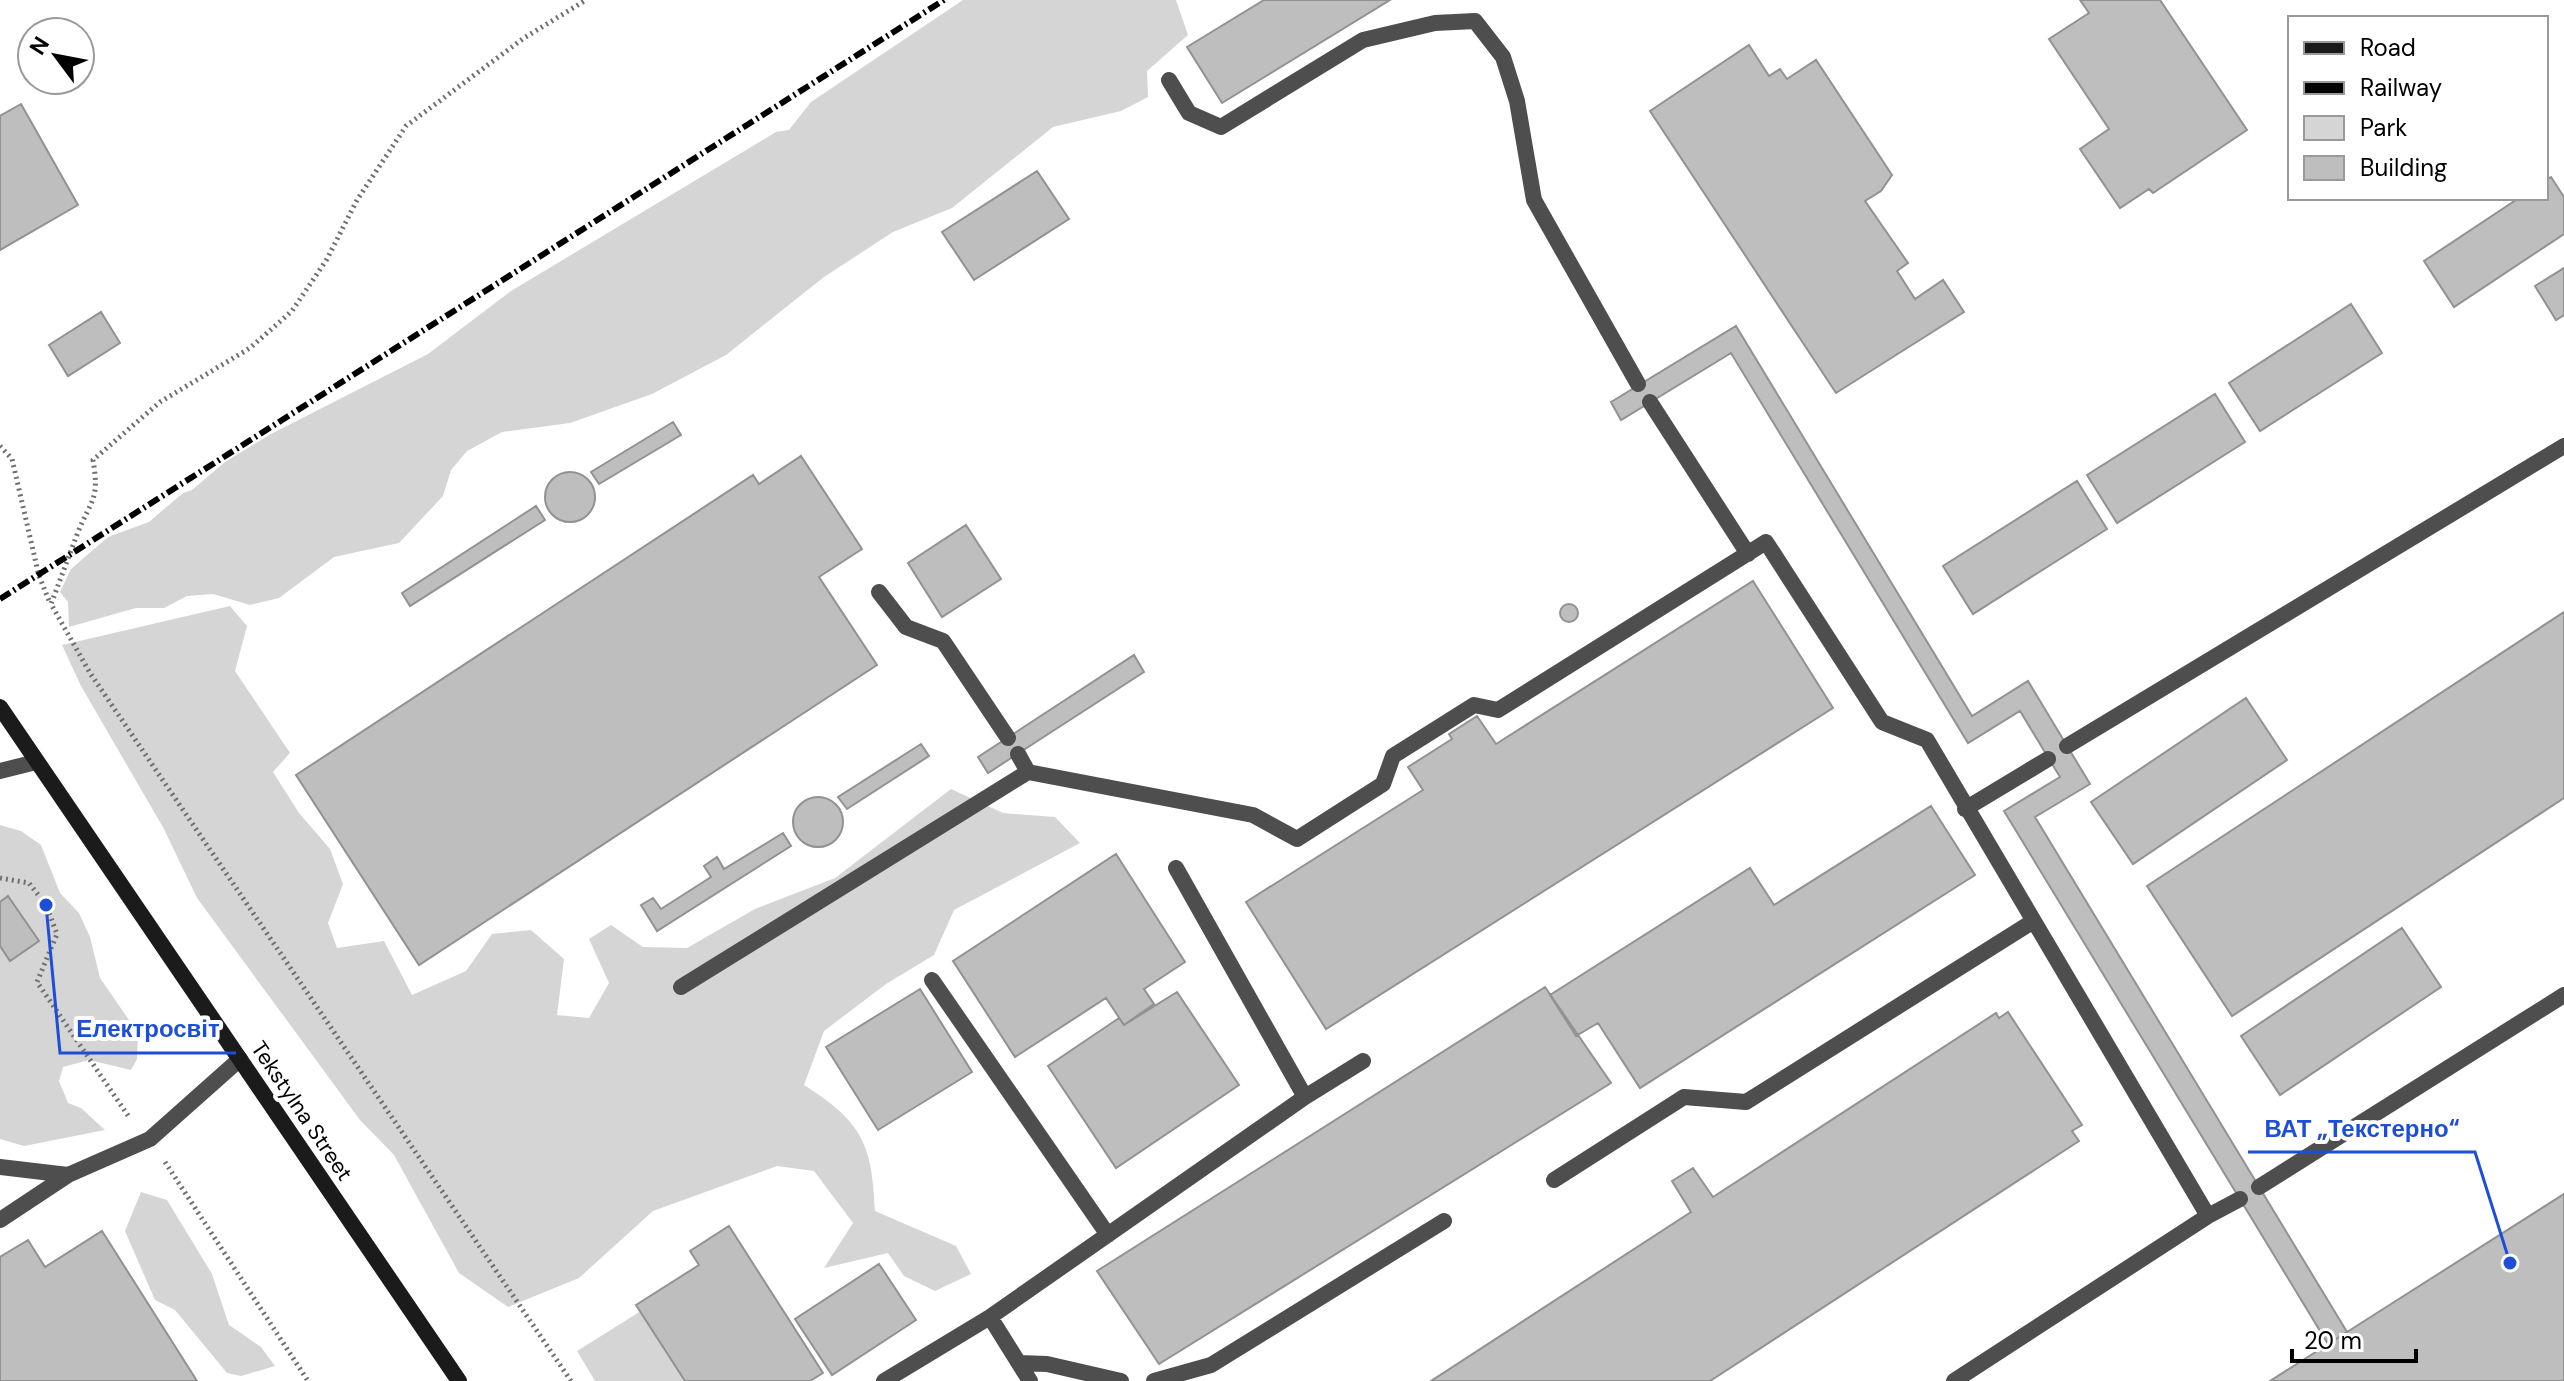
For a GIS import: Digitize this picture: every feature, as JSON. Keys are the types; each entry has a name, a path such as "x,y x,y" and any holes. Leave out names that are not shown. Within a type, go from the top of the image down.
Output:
{"street":[{"name":"Tekstylna Street","path":"0,707 459,1381"}],"lane":[{"path":"1169,80 1189,113 1221,127 1363,40 1435,23 1475,21 1503,57 1517,101 1534,200 1638,384"},
{"path":"1650,402 1748,554"},
{"path":"2067,746 2564,446"},
{"path":"681,987 1028,772 1253,815 1297,839 1383,784 1393,756 1474,705 1498,710 1766,542 1882,722 1927,740 2208,1216"},
{"path":"879,592 906,627 943,641 1008,738"},
{"path":"1018,754 1028,772"},
{"path":"1965,809 2048,759"},
{"path":"0,771 36,762"},
{"path":"1176,868 1305,1097"},
{"path":"1554,1180 1684,1097 1746,1102 2032,922"},
{"path":"932,980 1108,1235"},
{"path":"2259,1187 2564,995"},
{"path":"0,1220 68,1175 150,1139 240,1059"},
{"path":"884,1381 990,1317 1305,1097 1363,1061"},
{"path":"0,1167 68,1175"},
{"path":"1954,1381 2208,1216 2240,1199"},
{"path":"1154,1381 1211,1365 1444,1221"},
{"path":"990,1317 1030,1381"},
{"path":"1019,1363 1047,1364 1121,1381"}],"path":[{"path":"51,604 79,529 94,504 97,480 93,460 160,402 250,348 292,311 327,259 369,180 406,126 524,38 586,0"},
{"path":"0,446 12,459 39,576 51,604 90,673 571,1381"}],"green space":[{"path":"963,0 1176,0 1188,35 1147,71 1148,97 1121,111 1053,127 952,208 893,232 824,277 726,355 652,394 570,423 502,432 467,451 451,470 443,496 399,543 334,557 279,598 250,605 213,594 187,596 164,608 136,608 69,627 68,602 60,592 71,569 108,537 149,522 225,462 269,435 428,354 511,291 776,132 789,130 811,102"},
{"path":"230,606 247,626 235,671 290,753 273,772 299,813 330,849 343,884 328,923 337,948 384,941 412,995 466,971 492,934 531,930 564,959 557,1015 589,1018 609,983 589,939 611,925 643,947 687,948 755,909 835,878 951,789 1003,813 1055,817 1080,843 954,910 934,955 886,984 824,1031 804,1085 839,1111 860,1136 871,1168 875,1211 956,1246 971,1274 935,1291 904,1276 888,1253 824,1268 853,1223 814,1171 777,1166 653,1211 579,1278 508,1307 459,1273 394,1155 360,1120 197,898 164,829 81,686 62,645"},
{"path":"0,825 21,831 41,845 60,893 79,913 90,937 100,978 138,1033 137,1059 131,1070 89,1060 63,1067 59,1081 68,1103 81,1108 105,1130 24,1146 0,1139"},
{"path":"141,1192 167,1200 212,1274 229,1325 261,1347 275,1366 241,1376 227,1373 175,1310 155,1300 125,1231"},
{"path":"641,1311 685,1381 595,1381 577,1351"}],"building":[{"path":"1264,0 1390,0 1222,103 1187,47"},
{"path":"2080,0 2160,0 2247,130 2153,193 2149,189 2120,208 2080,149 2109,129 2049,39 2089,13"},
{"path":"1749,45 1769,76 1780,69 1787,79 1816,60 1892,175 1881,191 1865,201 1908,263 1897,271 1915,299 1943,280 1964,312 1836,393 1650,111"},
{"path":"21,104 78,205 0,250 0,116"},
{"path":"1037,171 1069,219 974,280 942,232"},
{"path":"2551,177 2564,197 2564,234 2454,307 2424,261 2516,200 2548,200 2548,179"},
{"path":"2564,268 2564,315 2556,320 2535,286"},
{"path":"2351,304 2382,353 2260,431 2229,383"},
{"path":"101,312 120,343 68,376 49,345"},
{"path":"1736,326 1972,716 2028,681 2090,784 2035,817 2347,1332 2328,1344 2004,811 2060,777 2020,711 1968,743 1731,353 1621,420 1611,402"},
{"path":"2215,394 2245,442 2117,523 2087,475"},
{"path":"673,422 681,435 599,484 591,472"},
{"path":"801,456 862,549 819,577 877,665 419,965 296,775 753,475 759,484"},
{"path":"570,472 587,480 595,497 587,514 570,522 553,514 545,497 553,480"},
{"path":"2077,481 2107,529 1973,614 1943,566"},
{"path":"536,506 545,520 410,606 402,593"},
{"path":"966,525 1001,579 942,617 908,563"},
{"path":"1753,581 1833,708 1326,1029 1246,902 1423,790 1408,767 1452,739 1449,734 1477,716 1496,744"},
{"path":"1569,604 1578,613 1569,622 1560,613"},
{"path":"2564,612 2564,798 2232,1016 2147,886"},
{"path":"1134,655 1144,672 988,773 978,757"},
{"path":"2246,698 2287,760 2133,864 2091,802"},
{"path":"921,744 929,756 847,809 838,797"},
{"path":"818,797 835,805 843,822 835,839 818,847 801,839 793,822 801,805"},
{"path":"1931,806 1975,875 1640,1088 1598,1023 1576,1036 1550,995 1750,868 1774,905"},
{"path":"783,833 791,846 657,931 641,905 653,898 661,909 711,877 704,866 717,857 724,869"},
{"path":"1116,854 1185,962 1144,989 1154,1004 1124,1025 1106,998 1015,1057 953,961"},
{"path":"8,896 39,941 10,961 0,946 0,902"},
{"path":"2402,928 2441,987 2280,1095 2241,1036"},
{"path":"1545,987 1611,1083 1159,1364 1097,1271"},
{"path":"920,989 972,1072 878,1130 826,1047"},
{"path":"1177,992 1239,1085 1116,1168 1048,1066 1119,1018 1124,1025"},
{"path":"2008,1012 2082,1125 2072,1131 2079,1141 1710,1381 1431,1381 1691,1212 1672,1181 1693,1168 1713,1197 1996,1013 1999,1018"},
{"path":"2564,1194 2564,1381 2270,1381 2347,1332"},
{"path":"729,1226 823,1373 810,1381 685,1381 636,1305 699,1265 690,1251"},
{"path":"102,1231 197,1381 0,1381 0,1257 28,1240 45,1267"},
{"path":"879,1264 916,1320 832,1375 795,1319"}],"railway":[{"path":"0,599 944,0"}],"place":[{"name":"Електросвіт","path":"46,905"},
{"name":"ВАТ „Текстерно“","path":"2510,1263"}]}
